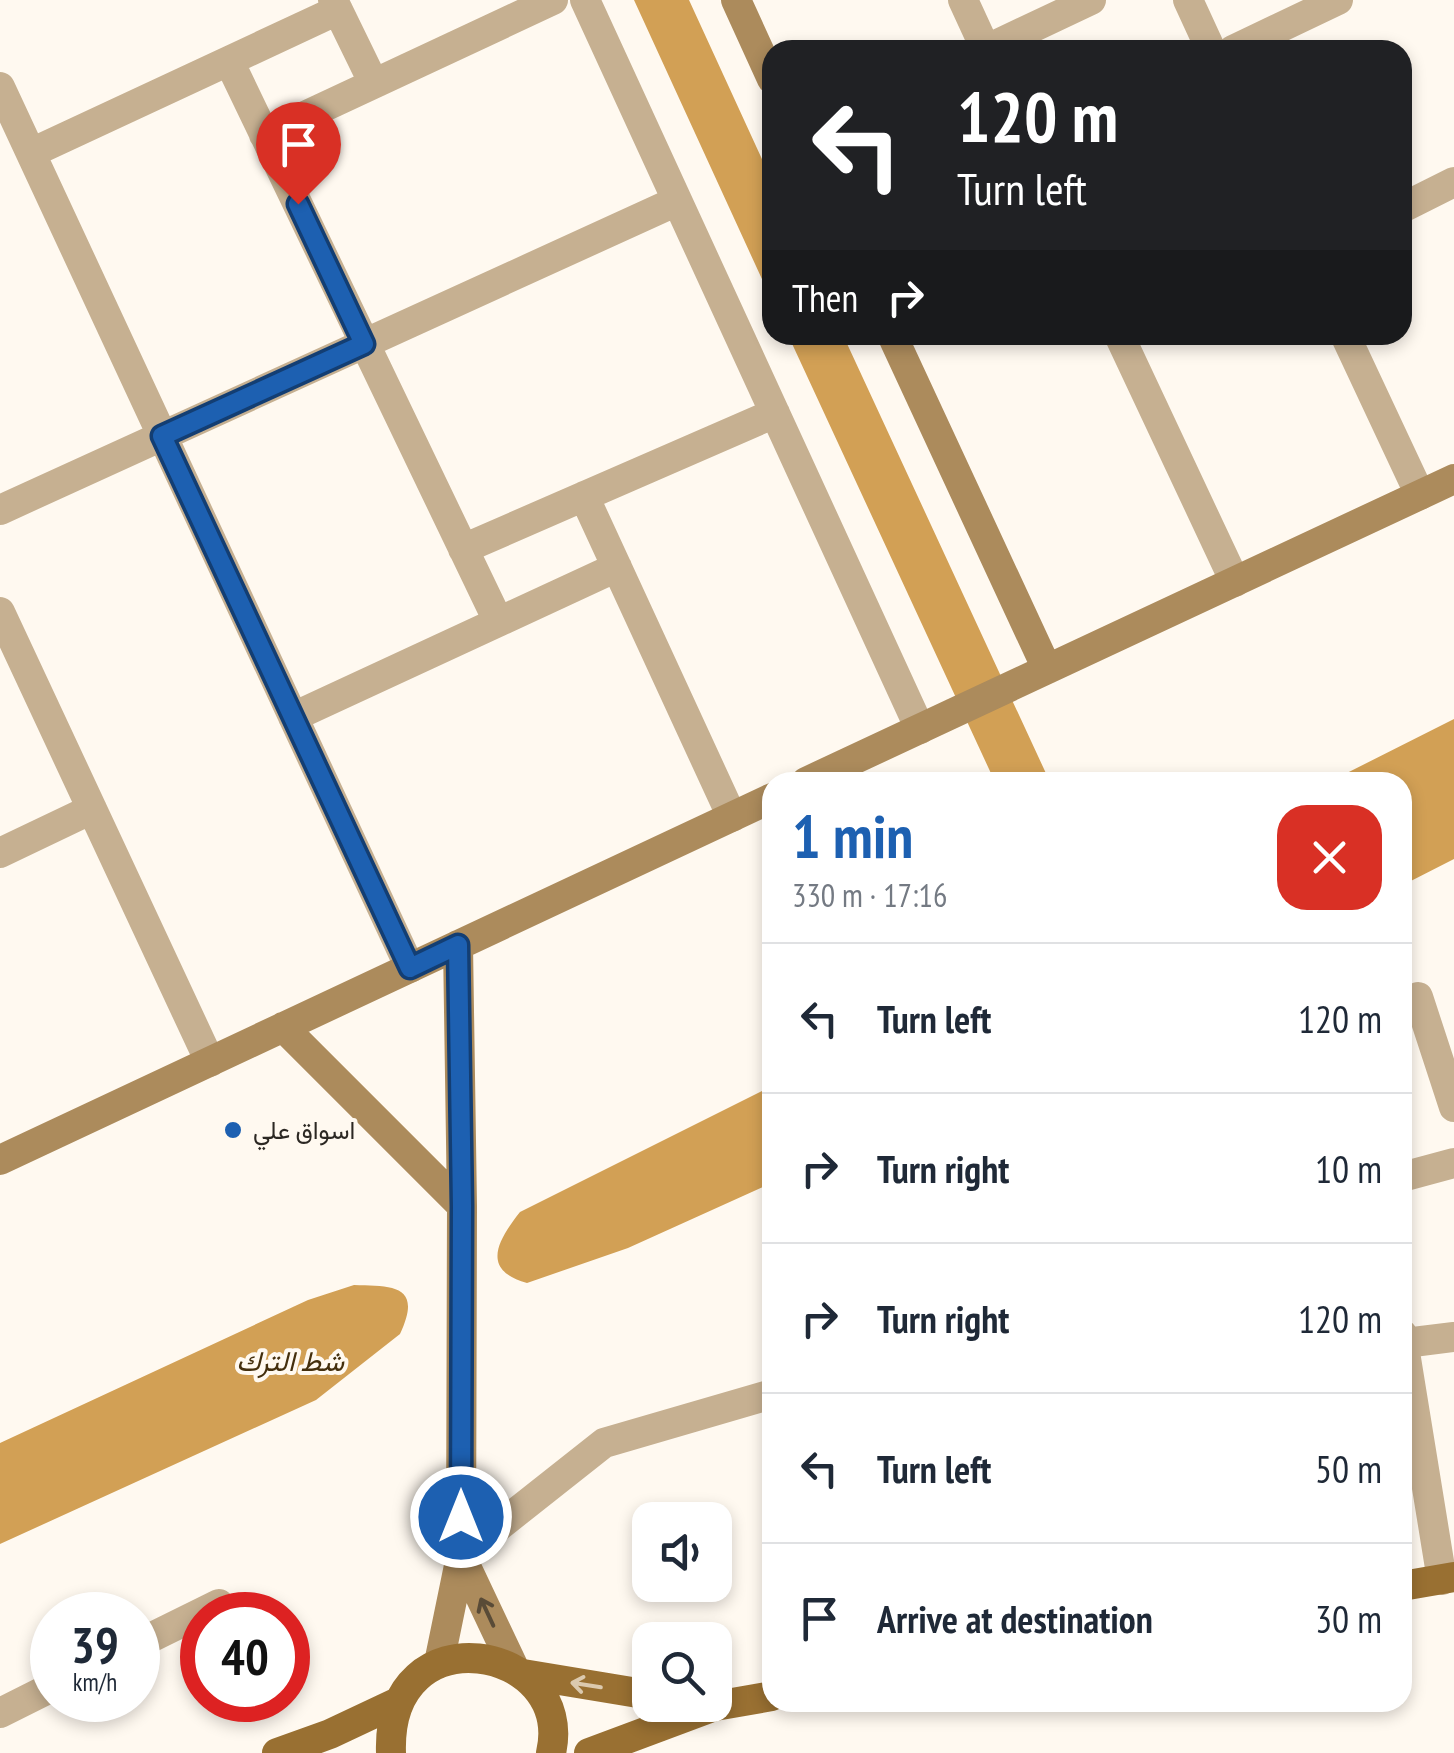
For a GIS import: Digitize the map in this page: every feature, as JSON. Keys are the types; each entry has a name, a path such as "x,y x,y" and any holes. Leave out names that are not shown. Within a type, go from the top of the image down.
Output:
{"main road":[{"path":"1412,1584 1448,1578"},
{"path":"391,1753 390,1728 398,1702 408,1686 439,1663 464,1657 490,1658 518,1671 632,1693"},
{"path":"518,1671 540,1694 551,1717 551,1753"},
{"path":"732,1703 762,1698"},
{"path":"277,1753 330,1734 398,1702"},
{"path":"589,1753 669,1722"}],"street":[{"path":"264,134 553,0"},
{"path":"585,0 920,730"},
{"path":"736,0 762,57"},
{"path":"963,0 981,40"},
{"path":"1007,40 1092,0"},
{"path":"1188,0 1207,40"},
{"path":"1254,40 1338,0"},
{"path":"30,153 229,61 336,5 373,82"},
{"path":"229,61 498,620"},
{"path":"0,87 410,968"},
{"path":"1412,203 1454,182"},
{"path":"0,510 677,202"},
{"path":"897,345 1047,670"},
{"path":"1124,345 1234,582"},
{"path":"1350,345 1420,495"},
{"path":"463,548 775,413"},
{"path":"828,772 1454,480"},
{"path":"584,496 732,817"},
{"path":"293,717 617,567"},
{"path":"0,612 210,1062"},
{"path":"0,1160 762,803"},
{"path":"0,852 92,808"},
{"path":"439,1663 460,1556 462,1206 458,945"},
{"path":"1418,997 1454,1108"},
{"path":"283,1027 462,1206"},
{"path":"1412,1174 1454,1163"},
{"path":"1412,1339 1454,1337"},
{"path":"460,1556 604,1443 762,1397"},
{"path":"1412,1404 1448,1578"},
{"path":"460,1556 518,1671"},
{"path":"0,1712 30,1697"}],"water":[{"path":"634,0 689,0 762,159 762,279"},
{"path":"793,345 848,345 1045,772 990,772"},
{"path":"1454,719 1454,859 1412,880 1412,772 1349,772"},
{"path":"762,1091 762,1188 628,1248 527,1283 512,1277 498,1262 500,1243 520,1212"},
{"name":"شط الترك","path":"354,1285 381,1286 400,1292 406,1297 406,1318 400,1334 316,1400 0,1544 0,1443 308,1300"}],"place":[{"name":"اسواق علي","path":"233,1130"}],"route":[{"path":"298,204 364,344 162,436 410,968 458,945 461,1517"}]}
